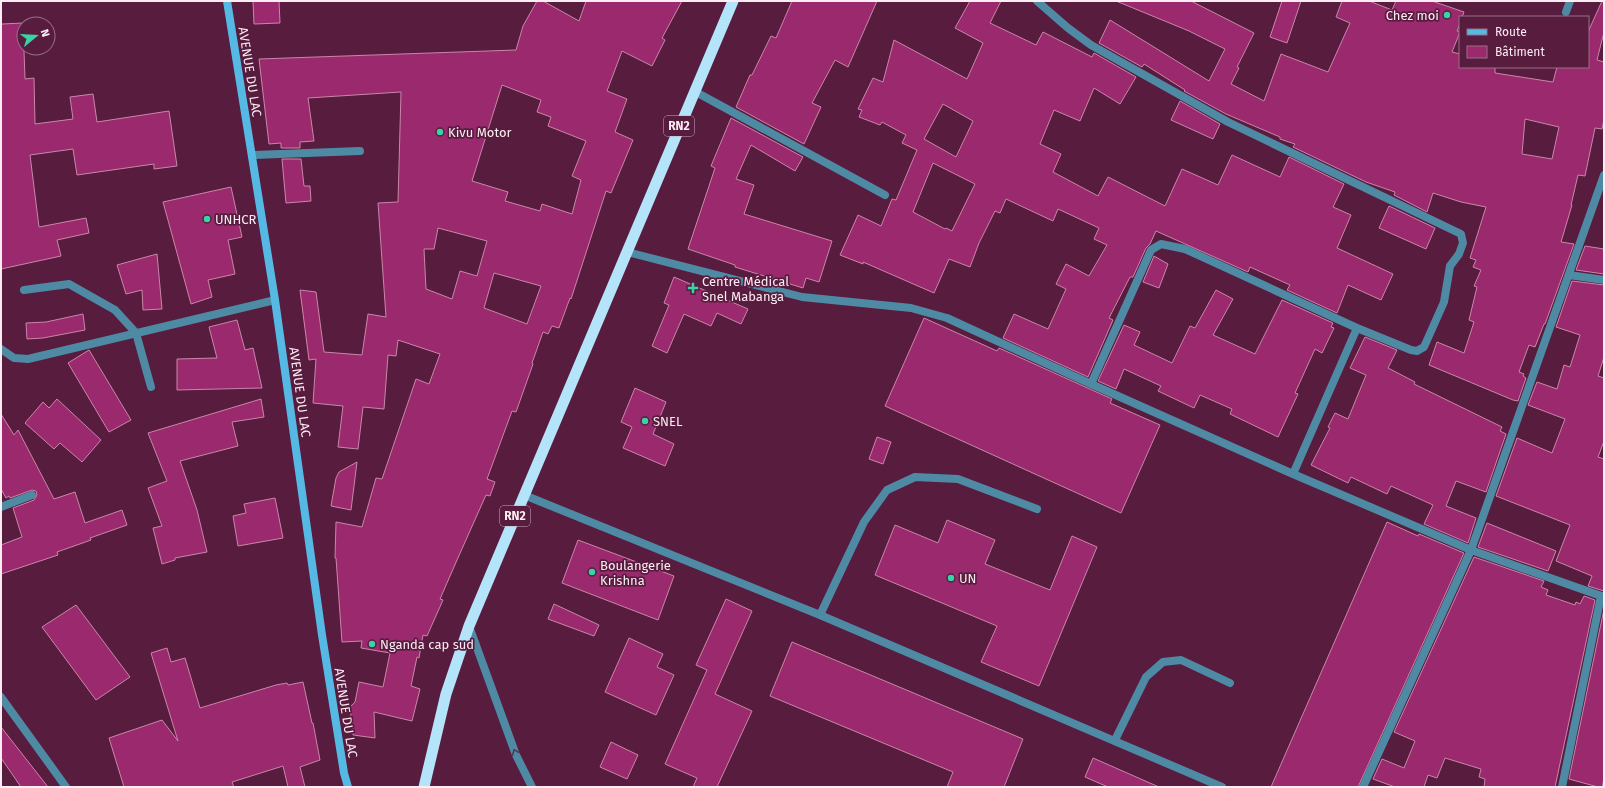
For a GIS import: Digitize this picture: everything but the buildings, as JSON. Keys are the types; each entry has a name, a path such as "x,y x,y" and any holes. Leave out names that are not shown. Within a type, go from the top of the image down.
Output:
{"highway":[{"name":"RN2","path":"424,787 446,694 469,626 733,1"}],"main road":[{"name":"AVENUE DU LAC","path":"227,1 275,300 322,635 344,773 348,787"}],"street":[{"path":"1037,1 1068,28 1091,45 1228,122 1461,234 1463,243 1459,254 1450,266 1444,302 1424,347 1417,351 1411,350 1357,328 1185,250 1161,244 1151,250 1091,384"},
{"path":"1566,12 1570,1"},
{"path":"694,91 884,195"},
{"path":"252,156 360,151"},
{"path":"1363,787 1471,550 1604,175"},
{"path":"627,252 802,296 911,308 947,318 1293,474 1471,550 1603,596 1562,787"},
{"path":"1569,275 1604,280"},
{"path":"24,290 69,284 115,310 136,333 150,387"},
{"path":"1,349 14,358 28,359 275,300"},
{"path":"1293,474 1357,328"},
{"path":"820,614 864,522 887,490 915,477 958,479 1037,509"},
{"path":"1,507 32,495"},
{"path":"524,495 820,614 1222,787"},
{"path":"469,626 516,755 532,787"},
{"path":"1115,740 1146,677 1163,662 1181,660 1230,683"},
{"path":"1,698 66,787"}],"place":[{"name":"Chez moi","path":"1447,15"},
{"name":"Kivu Motor","path":"440,132"},
{"name":"UNHCR","path":"207,219"},
{"name":"Centre Médical Snel Mabanga","path":"693,288"},
{"name":"SNEL","path":"645,421"},
{"name":"Boulangerie Krishna","path":"592,572"},
{"name":"UN","path":"951,578"},
{"name":"Nganda cap sud","path":"372,644"}]}
